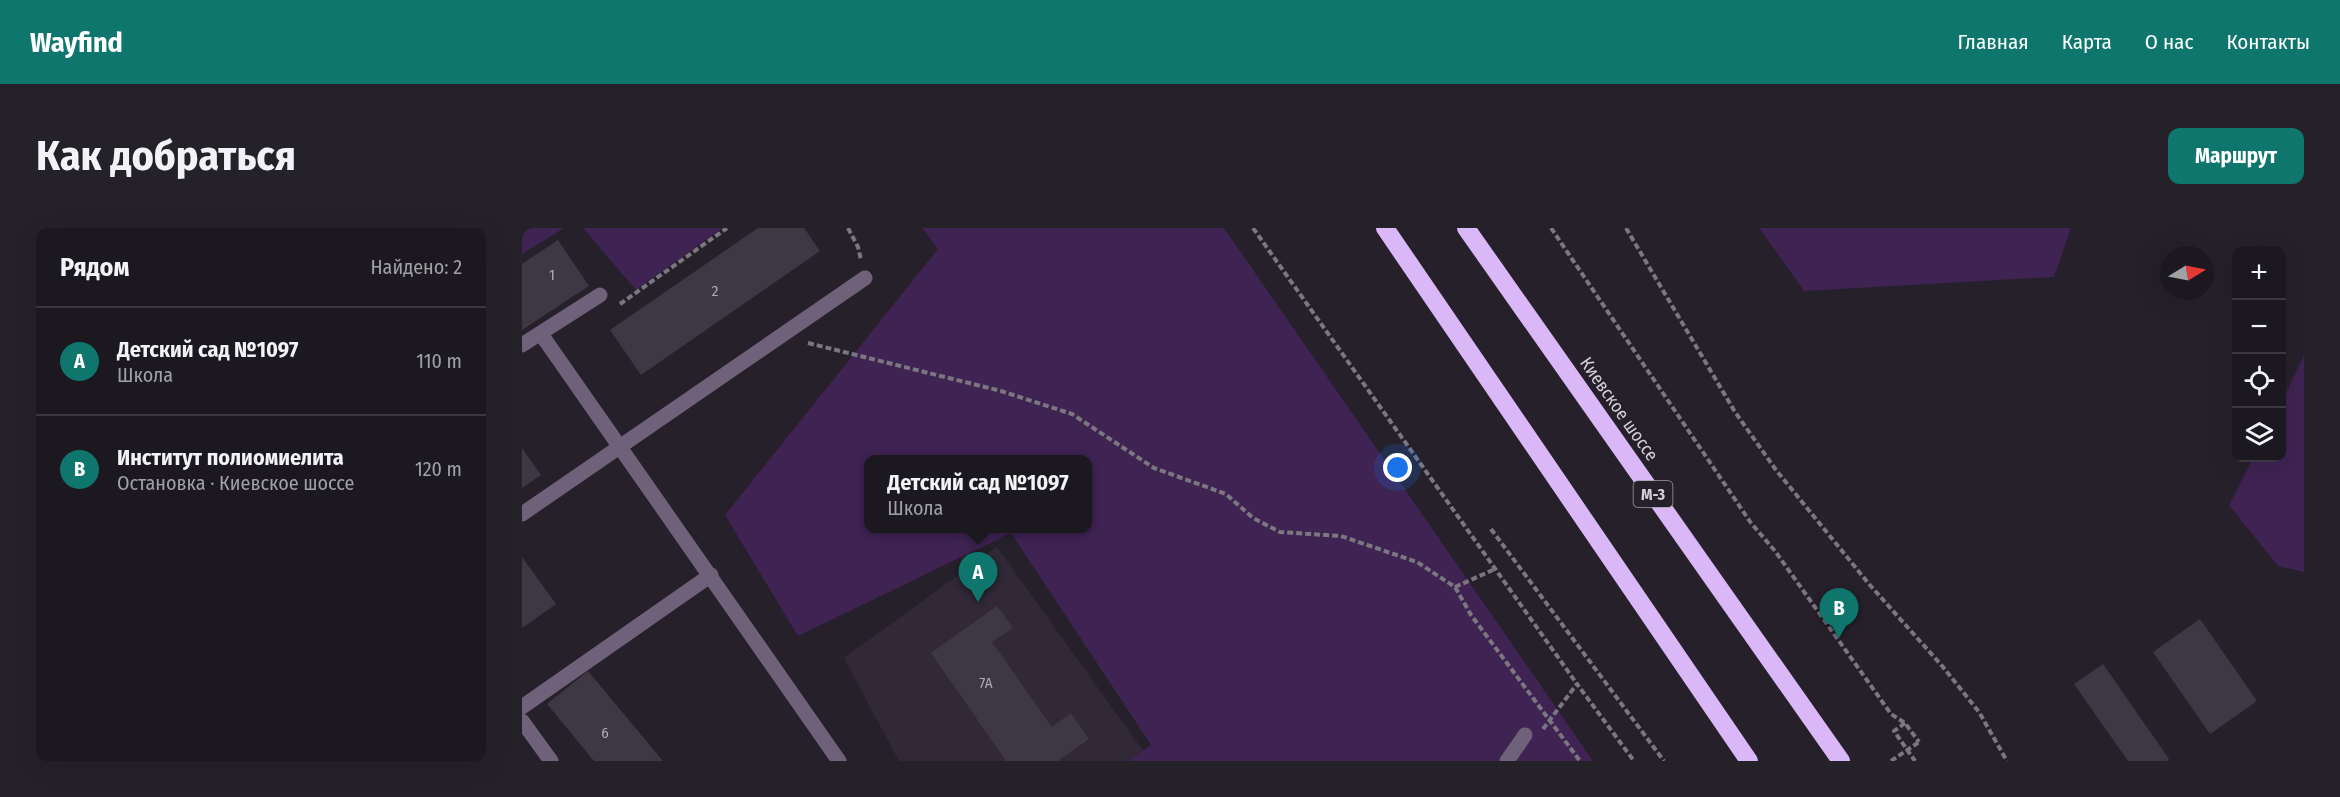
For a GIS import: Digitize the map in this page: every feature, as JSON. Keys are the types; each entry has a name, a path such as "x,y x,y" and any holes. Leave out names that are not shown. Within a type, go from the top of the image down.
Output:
{"highway":[{"path":"1385,228 1749,761"},
{"name":"Киевское шоссе","path":"1466,228 1841,761"}],"street":[{"path":"522,514 865,278"},
{"path":"522,345 596,298"},
{"path":"541,334 839,761"},
{"path":"522,707 711,575"},
{"path":"522,721 551,761"},
{"path":"1507,761 1532,736"}],"path":[{"path":"596,298 617,306 727,228"},
{"path":"848,228 858,247 865,278"},
{"path":"1253,228 1634,761"},
{"path":"1551,228 1751,523 1782,561 1891,714 1905,723 1919,742 1891,761"},
{"path":"1626,228 1735,412 1769,460 1856,569 1943,667 1979,712 2007,761"},
{"path":"781,336 1001,391 1072,414 1154,468 1226,494 1253,518 1280,532 1341,536 1417,562 1455,587 1471,615 1580,761"},
{"path":"1491,529 1664,761"},
{"path":"1455,587 1496,569"},
{"path":"1532,736 1550,719 1577,684"},
{"path":"1905,723 1894,731 1915,761"}],"shaded area":[{"path":"522,228 564,228 522,254"},
{"path":"583,228 722,228 636,290"},
{"path":"922,228 1224,228 1593,761 1128,761 1151,745 1011,533 798,636 725,515 938,249"},
{"path":"1759,228 2071,228 2054,277 1804,291"},
{"path":"2304,355 2304,572 2278,566 2229,505 2251,462 2286,462 2286,393"},
{"path":"997,547 1149,759 1147,761 899,761 844,658"}],"building":[{"path":"758,228 804,228 820,251 641,375 610,330"},
{"path":"558,240 589,286 522,330 522,264"},
{"path":"522,448 541,475 522,488"},
{"path":"522,557 556,604 522,628"},
{"path":"997,606 1013,628 992,642 1052,727 1071,713 1089,739 1058,761 1006,761 931,653"},
{"path":"2200,619 2257,701 2210,734 2153,652"},
{"path":"2103,664 2169,759 2167,761 2128,761 2074,684"},
{"path":"588,671 663,761 594,761 547,704"}],"place":[{"name":"Детский сад №1097","path":"978,602"},
{"name":"Институт полиомиелита","path":"1839,638"}]}
